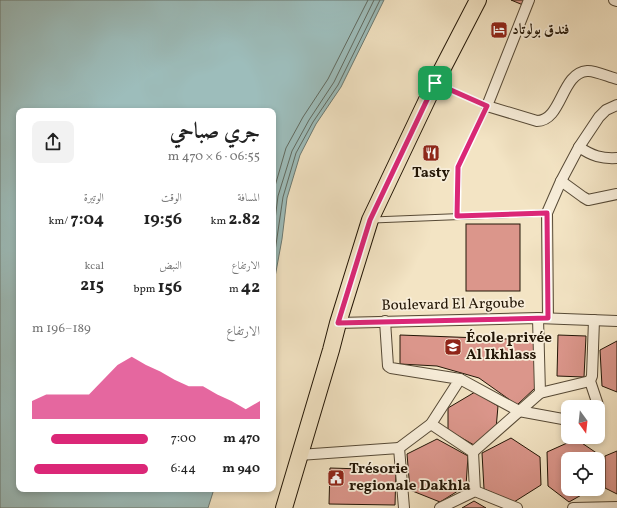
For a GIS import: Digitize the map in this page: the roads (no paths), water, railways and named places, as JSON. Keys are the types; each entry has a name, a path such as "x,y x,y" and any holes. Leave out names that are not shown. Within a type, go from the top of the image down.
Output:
{"main road":[{"path":"284,508 370,220 435,83 478,0"}],"street":[{"path":"529,0 487,106 541,121 549,116 573,76 580,72 588,70 617,79"},
{"path":"540,394 547,213 561,181 598,117 606,110 617,105"},
{"path":"579,148 596,157 617,158"},
{"path":"561,181 588,200 617,194"},
{"name":"Boulevard El Argoube","path":"338,323 543,318 617,321"},
{"path":"594,320 592,376 590,381 596,400"},
{"path":"385,321 388,366 392,368 460,379 518,412 561,419"},
{"path":"299,455 399,448 432,424 460,379"},
{"path":"473,452 540,394 590,381"},
{"path":"432,424 473,452"},
{"path":"399,448 404,508"},
{"path":"473,452 475,491"},
{"path":"440,508 475,491 517,508"},
{"path":"573,508 617,507"}],"lane":[{"path":"457,216 458,167 487,106"},
{"path":"370,220 547,213"}],"water":[{"path":"0,0 384,0 341,87 316,124 300,155 287,198 276,272 276,108 16,108 16,492 213,492 208,508 0,508"}],"place":[{"name":"فندق بولوتاد","path":"499,30"},
{"name":"Tasty","path":"431,153"},
{"name":"École privée Al Ikhlass","path":"453,347"},
{"name":"Trésorie regionale Dakhla","path":"336,478"}]}
